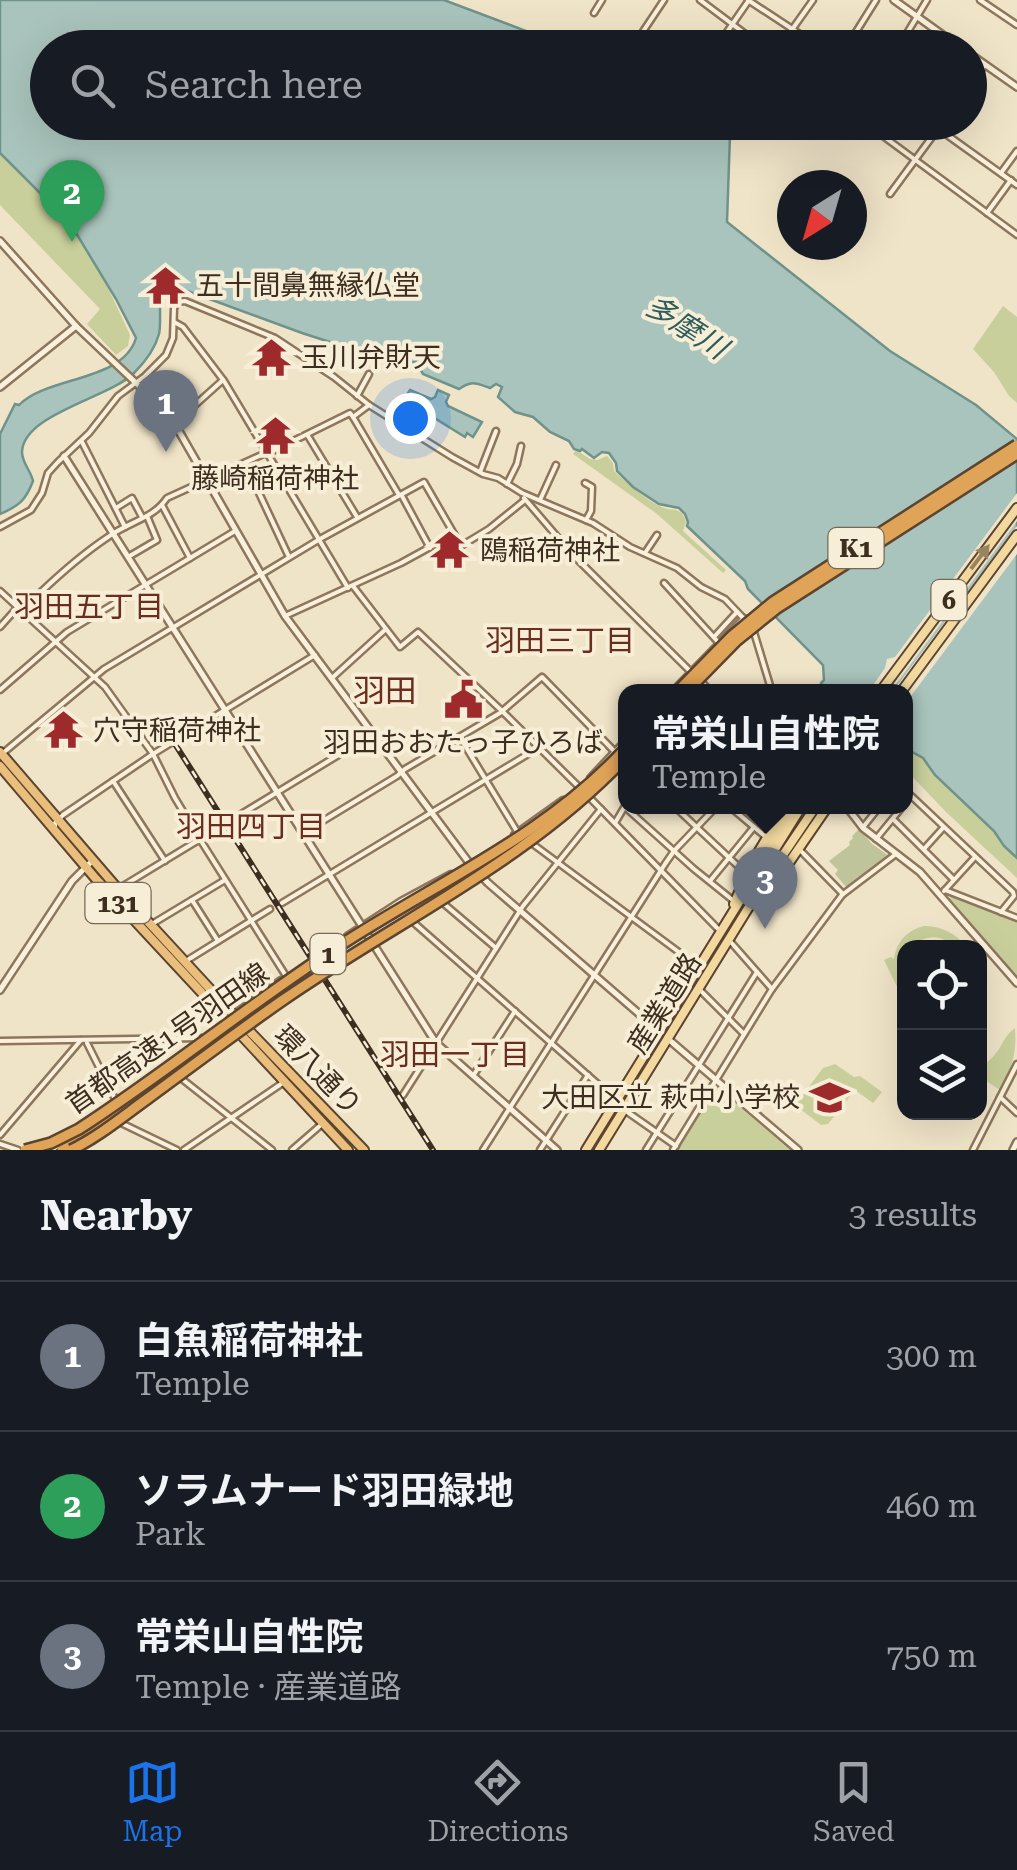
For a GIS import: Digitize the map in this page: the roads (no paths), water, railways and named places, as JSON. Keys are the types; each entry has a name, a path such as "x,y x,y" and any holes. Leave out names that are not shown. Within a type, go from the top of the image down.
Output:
{"highway":[{"name":"K1","path":"707,664 732,636 773,602 1017,445"},
{"name":"K1","path":"707,664 802,591 1017,454"},
{"path":"683,684 707,664"},
{"path":"694,684 707,664"},
{"name":"首都高速1号羽田線","path":"23,1150 52,1143 79,1129 338,946 555,813 600,774 618,752"},
{"name":"環八通り","path":"1,754 58,820 89,864 237,1024 364,1150"},
{"name":"環八通り","path":"0,766 55,832 118,889 186,961 284,1082 348,1150"},
{"name":"首都高速1号羽田線","path":"71,1150 282,1000 465,885 560,818 618,768"},
{"path":"62,1150 77,1143 278,995 459,875"},
{"path":"278,995 399,920 465,885"},
{"path":"23,1150 70,1139 116,1112"}],"main road":[{"name":"6","path":"886,684 1017,508"},
{"name":"6","path":"907,684 1017,535"},
{"path":"732,915 735,902 753,881 766,838 781,814"},
{"path":"788,823 791,814"},
{"path":"788,823 795,814"},
{"name":"産業道路","path":"586,1150 753,881 811,814"},
{"path":"753,881 775,883 822,814"},
{"name":"産業道路","path":"599,1150 729,940 753,881 788,823"}],"street":[{"path":"594,13 602,0"},
{"path":"644,30 664,0"},
{"path":"700,0 742,30"},
{"path":"728,30 749,0 792,29 813,0"},
{"path":"857,30 876,0"},
{"path":"894,0 936,30"},
{"path":"909,30 927,0"},
{"path":"980,0 1017,25"},
{"path":"987,66 1017,87"},
{"path":"888,140 1017,235"},
{"path":"890,194 930,140"},
{"path":"954,140 1017,185"},
{"path":"1001,173 1017,151"},
{"path":"987,213 1011,180"},
{"path":"0,241 76,326 174,424 285,616 470,864 798,1150"},
{"path":"0,528 31,510 48,473 118,396 166,355 172,340 176,304 188,301 269,334 369,405 480,472 586,520 725,599 754,630 770,684"},
{"path":"174,322 183,327 223,380 351,587 400,646 418,632 662,869 721,932"},
{"path":"0,386 76,326"},
{"path":"356,396 369,374"},
{"path":"174,424 223,380"},
{"path":"353,417 369,405"},
{"path":"40,594 113,533 158,510 168,498 350,413 430,548"},
{"path":"480,472 496,431"},
{"path":"307,434 357,518"},
{"path":"81,441 125,527"},
{"path":"508,484 522,446"},
{"path":"64,456 436,1043 556,1150"},
{"path":"244,463 289,558"},
{"path":"540,500 556,464"},
{"path":"1,754 93,676 260,574 424,482 461,546 525,500"},
{"path":"584,483 592,488 591,510 586,520"},
{"path":"522,493 572,554 704,684"},
{"path":"116,508 132,498 156,540 128,557"},
{"path":"162,505 190,558"},
{"path":"0,690 67,632 236,531"},
{"path":"285,616 454,534"},
{"path":"645,553 657,535"},
{"path":"664,583 719,642"},
{"path":"0,591 105,687 153,754 199,839 286,976"},
{"path":"0,627 18,607"},
{"path":"714,636 737,612"},
{"path":"680,684 744,618"},
{"path":"332,678 386,629"},
{"path":"698,684 754,630"},
{"path":"55,832 58,820 113,781 314,655"},
{"path":"308,830 502,711 542,677 618,744"},
{"path":"118,889 373,734"},
{"path":"460,737 517,833 699,967"},
{"path":"282,902 538,748"},
{"path":"52,1150 182,1079 286,976 401,901 517,833 580,788 618,751"},
{"path":"328,974 482,877 589,797 618,769"},
{"path":"113,781 164,860"},
{"path":"913,798 1014,894 1001,912"},
{"path":"403,1095 520,911 601,809"},
{"path":"615,823 621,814"},
{"path":"633,814 735,902"},
{"path":"682,814 753,881"},
{"path":"483,1150 662,869 709,814"},
{"path":"739,814 766,838"},
{"path":"852,814 863,828 943,892 1017,983"},
{"path":"863,828 874,814"},
{"path":"876,839 897,814"},
{"path":"893,819 954,879"},
{"path":"710,881 754,827"},
{"path":"924,848 943,828"},
{"path":"798,849 843,894"},
{"path":"624,1109 674,1148 772,989 843,894 896,854"},
{"path":"943,892 974,857"},
{"path":"0,990 72,881 89,864"},
{"path":"152,924 225,880"},
{"path":"943,892 1017,918"},
{"path":"192,900 218,941"},
{"path":"442,903 496,948"},
{"path":"186,961 270,910"},
{"path":"413,921 616,1100"},
{"path":"729,940 772,989"},
{"path":"646,1150 757,972"},
{"path":"82,1150 116,1112 202,1038 237,1024 315,980"},
{"path":"699,989 744,1034"},
{"path":"473,1076 515,1010"},
{"path":"0,1042 202,1038"},
{"path":"83,1040 116,1112 181,1150 284,1082"},
{"path":"0,1135 83,1040"},
{"path":"973,1150 1017,1064"},
{"path":"540,1150 588,1075"},
{"path":"182,1079 272,1150"},
{"path":"1000,1097 1017,1113"},
{"path":"292,1150 323,1124"},
{"path":"1013,1150 1017,1142"},
{"path":"0,1144 23,1150"}],"water":[{"name":"多摩川","path":"0,0 444,0 523,30 30,30 30,140 730,140 727,222 890,351 976,405 1017,439 1017,858 923,758 913,752 913,684 822,684 823,665 687,526 685,514 679,508 659,504 633,487 617,471 609,453 602,452 594,458 582,449 574,449 569,441 550,432 533,417 515,412 498,397 502,387 496,384 490,388 471,383 459,389 423,374 416,362 397,363 373,356 174,286 161,300 155,345 134,373 51,417 26,439 22,456 33,481 21,502 0,514 0,434 15,404 116,363 136,338 70,223 0,153"},
{"path":"410,390 431,399 438,390 449,395 448,406 482,422 473,437 467,433 465,437 404,399"}],"railway":[{"path":"175,744 433,1150"}],"place":[{"name":"ソラムナード羽田緑地","path":"72,242"},
{"name":"五十間鼻無縁仏堂","path":"166,285"},
{"name":"玉川弁財天","path":"271,357"},
{"name":"藤崎稲荷神社","path":"275,435"},
{"name":"白魚稲荷神社","path":"166,452"},
{"name":"鴎稲荷神社","path":"450,550"},
{"name":"羽田おおたっ子ひろば","path":"463,700"},
{"name":"穴守稲荷神社","path":"63,730"},
{"name":"常栄山自性院","path":"765,929"},
{"name":"大田区立 萩中小学校","path":"830,1097"}],"district":[{"name":"羽田五丁目","path":"89,607"},
{"name":"羽田三丁目","path":"560,641"},
{"name":"羽田","path":"385,691"},
{"name":"羽田四丁目","path":"251,827"},
{"name":"羽田一丁目","path":"455,1055"}]}
